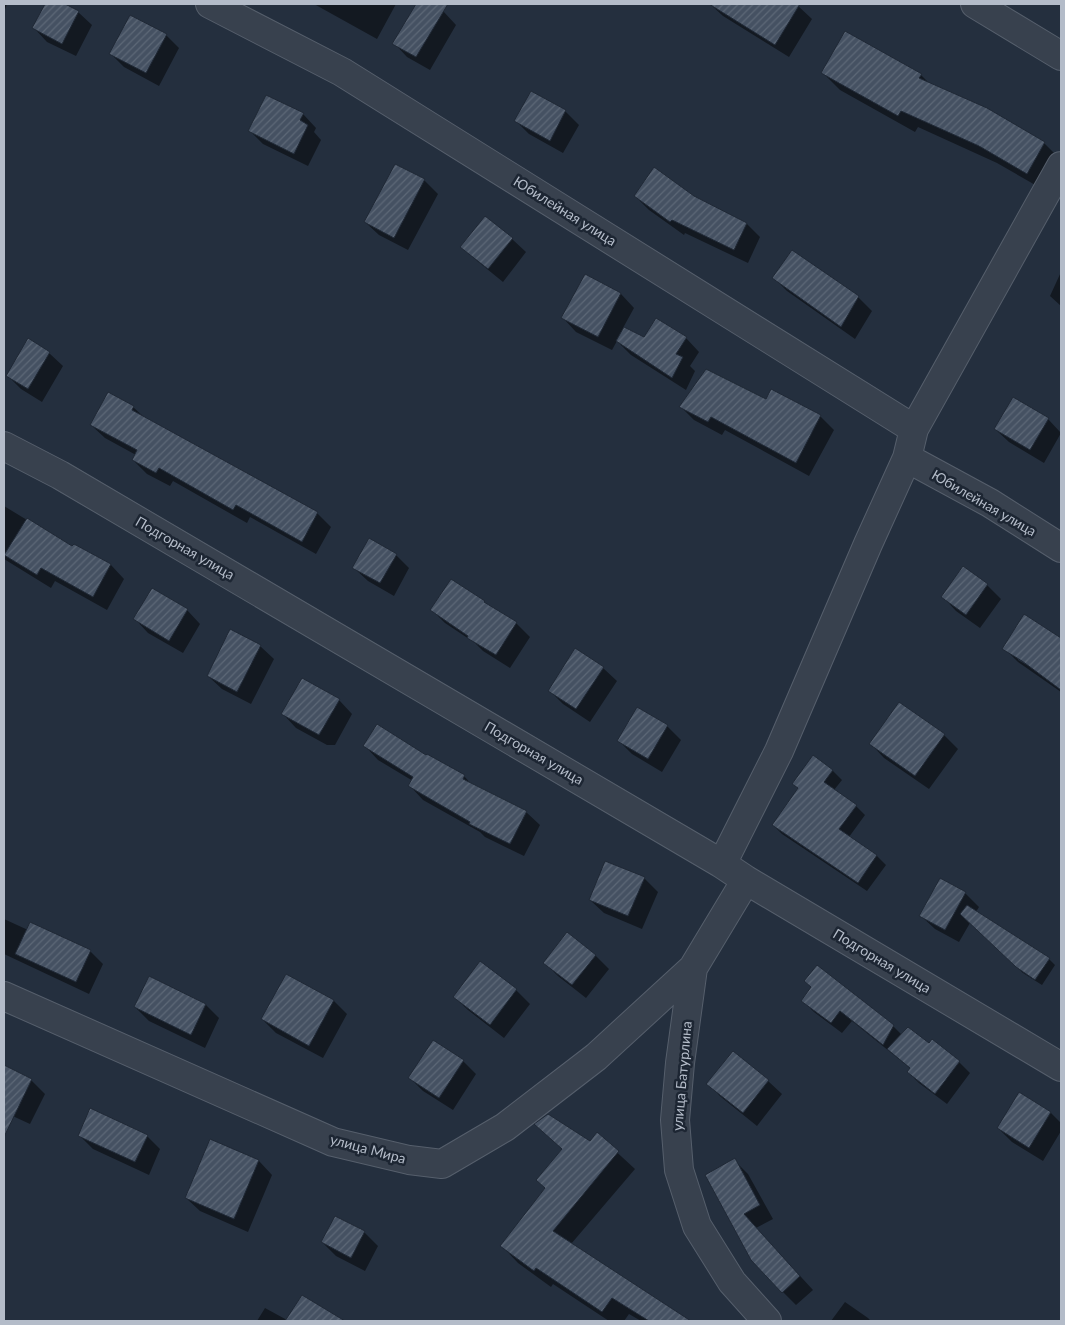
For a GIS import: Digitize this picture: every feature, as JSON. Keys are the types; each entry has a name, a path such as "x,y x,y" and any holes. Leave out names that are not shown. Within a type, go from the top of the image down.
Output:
{"street":[{"name":"Юбилейная улица","path":"210,4 342,72 914,429"},
{"path":"975,4 1061,56"},
{"path":"722,864 779,751 907,458 914,429 1061,166"},
{"name":"Подгорная улица","path":"4,446 68,480 722,864 1061,1067"},
{"name":"Юбилейная улица","path":"907,458 990,503 1061,548"},
{"name":"улица Батурлина","path":"746,880 693,968 680,1063 675,1120 679,1170 697,1226 732,1282 767,1321"},
{"name":"улица Мира","path":"4,996 98,1036 333,1142 409,1160 442,1164 505,1127 596,1058 693,968"}],"building":[{"path":"45,4 65,4 79,11 62,44 32,28"},
{"path":"416,4 448,4 416,57 392,44"},
{"path":"709,4 800,4 775,45"},
{"path":"130,15 167,34 146,73 109,54"},
{"path":"845,31 922,74 919,78 987,108 1045,142 1027,174 979,146 901,111 898,116 821,73"},
{"path":"531,91 566,110 550,141 514,121"},
{"path":"266,95 304,113 300,120 308,125 294,154 248,131"},
{"path":"395,164 425,179 394,238 364,222"},
{"path":"654,167 694,196 747,223 734,250 672,220 670,222 634,196"},
{"path":"485,216 513,238 488,269 460,247"},
{"path":"792,250 859,296 841,327 772,278"},
{"path":"585,274 621,293 598,337 561,318"},
{"path":"656,318 687,337 676,354 683,357 672,378 616,341 624,327 644,337"},
{"path":"28,338 50,352 28,389 6,376"},
{"path":"706,369 766,399 771,389 821,415 796,463 711,417 708,422 679,407"},
{"path":"108,392 134,406 132,410 318,512 302,542 236,505 233,510 159,468 156,473 132,460 137,450 90,425"},
{"path":"1013,397 1049,418 1030,450 994,429"},
{"path":"27,518 72,546 74,544 111,564 93,597 41,568 37,575 4,555"},
{"path":"369,538 397,554 380,583 352,568"},
{"path":"963,566 988,584 966,615 941,597"},
{"path":"451,579 517,622 496,655 467,638 468,636 430,610"},
{"path":"152,588 188,609 169,641 133,619"},
{"path":"1024,614 1061,638 1061,690 1022,661 1002,649"},
{"path":"230,629 261,645 237,692 207,676"},
{"path":"575,648 604,667 576,709 548,691"},
{"path":"302,678 340,699 319,735 281,714"},
{"path":"899,702 945,734 915,776 869,744"},
{"path":"637,707 668,725 648,759 617,741"},
{"path":"377,724 426,755 465,775 463,779 527,811 510,844 469,824 470,822 408,786 413,777 363,746"},
{"path":"813,755 833,770 824,782 857,805 839,829 877,855 858,883 772,825 798,788 792,784"},
{"path":"605,861 645,877 628,916 589,900"},
{"path":"940,878 966,892 945,930 919,916"},
{"path":"967,905 1050,958 1035,980 1016,967 960,914"},
{"path":"30,922 91,950 76,982 15,954"},
{"path":"567,932 596,955 572,985 543,963"},
{"path":"480,961 517,989 490,1025 453,997"},
{"path":"817,965 894,1025 883,1045 840,1011 831,1023 801,1001 811,987 804,981"},
{"path":"286,974 334,1000 309,1046 261,1019"},
{"path":"149,976 206,1004 191,1035 134,1007"},
{"path":"908,1027 929,1043 932,1039 960,1061 935,1094 907,1072 910,1068 887,1049"},
{"path":"433,1040 464,1060 439,1098 408,1078"},
{"path":"733,1051 769,1080 743,1113 706,1084"},
{"path":"4,1065 32,1079 4,1137"},
{"path":"1019,1092 1051,1112 1029,1148 997,1128"},
{"path":"90,1108 148,1135 135,1162 78,1136"},
{"path":"548,1114 590,1141 597,1132 619,1151 553,1231 691,1321 649,1321 612,1298 602,1312 536,1268 534,1271 500,1246 545,1188 536,1180 562,1149 534,1124"},
{"path":"210,1139 259,1160 234,1219 185,1198"},
{"path":"735,1158 760,1205 744,1214 800,1276 782,1293 751,1260 705,1175"},
{"path":"335,1216 365,1231 351,1258 321,1242"},
{"path":"302,1295 345,1321 285,1321"}]}
